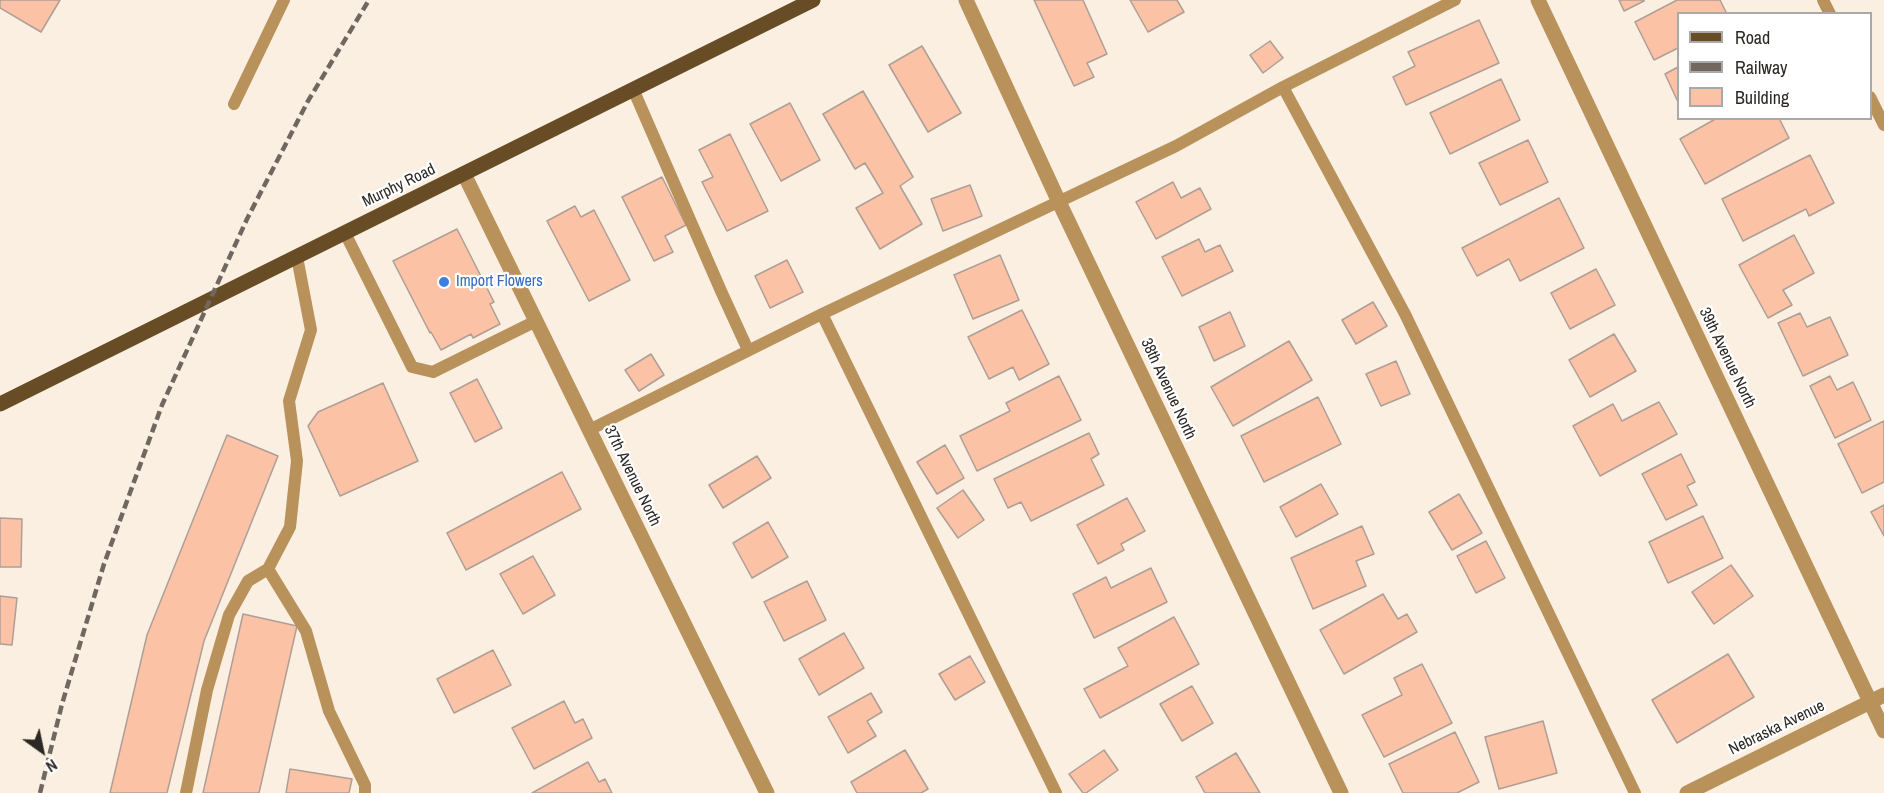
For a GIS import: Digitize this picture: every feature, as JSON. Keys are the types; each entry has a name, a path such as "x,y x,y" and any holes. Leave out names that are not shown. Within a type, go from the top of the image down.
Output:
{"main road":[{"name":"Murphy Road","path":"0,404 813,0"}],"street":[{"name":"38th Avenue North","path":"966,0 1059,202 1341,793"},
{"name":"39th Avenue North","path":"1538,0 1877,698 1884,731"},
{"name":"37th Avenue North","path":"464,174 767,793"},
{"name":"Nebraska Avenue","path":"1687,793 1877,698"}],"lane":[{"path":"234,104 284,0"},
{"path":"589,430 822,314 1176,146 1283,87 1455,0"},
{"path":"1283,87 1406,314 1635,793"},
{"path":"633,89 748,351"},
{"path":"1872,101 1884,125"},
{"path":"345,233 412,367 434,372 536,321"},
{"path":"186,793 207,690 229,615 248,581 268,569 290,527 297,461 289,401 311,330 297,257"},
{"path":"822,314 1056,793"},
{"path":"268,569 306,631 329,711 365,784 365,793"}],"building":[{"path":"0,0 60,0 41,32 0,8"},
{"path":"1034,0 1083,0 1107,54 1087,63 1094,77 1074,86"},
{"path":"1130,0 1177,0 1184,12 1148,32"},
{"path":"1619,0 1644,0 1644,1 1624,11"},
{"path":"1677,0 1720,0 1726,12 1677,12 1677,48 1654,60 1635,22"},
{"path":"1479,20 1499,63 1406,105 1393,77 1415,66 1408,52"},
{"path":"1270,41 1283,58 1263,73 1250,55"},
{"path":"922,46 961,113 928,132 889,65"},
{"path":"1677,68 1677,100 1665,74"},
{"path":"1501,79 1520,120 1450,154 1430,113"},
{"path":"863,91 913,177 900,186 922,224 880,249 856,208 883,193 865,163 855,169 823,114"},
{"path":"790,103 820,160 781,181 750,124"},
{"path":"1713,120 1780,120 1789,138 1705,184 1680,139"},
{"path":"730,134 768,211 727,231 702,182 713,177 699,150"},
{"path":"1528,140 1548,182 1500,205 1479,163"},
{"path":"1810,155 1834,203 1809,216 1806,209 1743,241 1722,199"},
{"path":"662,177 686,225 665,236 673,252 654,261 622,197"},
{"path":"1173,182 1181,198 1200,188 1211,209 1156,239 1136,202"},
{"path":"970,185 982,216 943,231 931,199"},
{"path":"1559,198 1584,248 1520,281 1509,259 1477,276 1462,248"},
{"path":"575,206 581,217 594,210 630,280 589,301 547,221"},
{"name":"Import Flowers","path":"457,229 494,302 490,304 500,324 473,338 471,334 441,350 393,261"},
{"path":"1794,235 1814,273 1783,290 1792,305 1768,318 1739,265"},
{"path":"1199,239 1205,252 1220,245 1233,271 1182,296 1162,257"},
{"path":"1000,255 1019,300 973,319 954,275"},
{"path":"787,260 803,292 770,308 755,276"},
{"path":"1596,269 1615,305 1570,329 1551,293"},
{"path":"1373,302 1387,326 1356,344 1342,320"},
{"path":"1022,310 1049,364 1019,380 1013,367 989,379 968,337"},
{"path":"1230,312 1245,346 1214,361 1199,327"},
{"path":"1800,313 1807,327 1830,317 1848,355 1803,376 1778,323"},
{"path":"1614,334 1636,371 1590,397 1569,360"},
{"path":"1289,341 1312,380 1233,426 1211,387"},
{"path":"651,354 664,375 639,391 625,370"},
{"path":"1396,361 1410,394 1381,406 1366,374"},
{"path":"1059,376 1081,420 977,471 960,436 1010,411 1006,403"},
{"path":"1830,376 1837,390 1853,382 1871,420 1835,438 1810,386"},
{"path":"477,379 502,428 475,442 450,393"},
{"path":"383,383 418,461 340,496 308,426 318,412"},
{"path":"1318,397 1341,444 1264,482 1241,436"},
{"path":"1659,402 1677,434 1600,476 1573,426 1613,404 1622,421"},
{"path":"1884,421 1884,482 1862,493 1838,444"},
{"path":"1089,433 1099,454 1091,459 1104,485 1031,521 1021,502 1008,508 994,479"},
{"path":"227,435 278,456 204,641 167,793 110,793 147,635"},
{"path":"945,445 964,478 937,494 917,462"},
{"path":"1681,454 1695,482 1687,486 1697,505 1666,520 1642,474"},
{"path":"757,456 771,478 723,508 709,485"},
{"path":"562,472 581,509 466,570 447,533"},
{"path":"1321,484 1338,514 1296,537 1280,507"},
{"path":"963,490 984,520 958,538 937,508"},
{"path":"1459,494 1482,533 1452,550 1429,512"},
{"path":"1127,498 1145,531 1121,544 1124,550 1098,564 1077,525"},
{"path":"1884,505 1884,536 1871,512"},
{"path":"1703,516 1723,558 1668,583 1649,542"},
{"path":"0,518 22,519 21,567 0,567"},
{"path":"768,522 788,557 752,578 733,543"},
{"path":"1362,526 1374,554 1356,561 1366,586 1313,609 1291,558"},
{"path":"1486,541 1505,578 1476,593 1457,556"},
{"path":"533,556 555,595 523,614 500,574"},
{"path":"1731,565 1753,596 1714,624 1692,592"},
{"path":"1151,568 1167,602 1094,638 1073,594 1106,577 1111,588"},
{"path":"807,581 826,620 784,641 764,602"},
{"path":"1383,594 1398,619 1407,614 1417,632 1344,674 1320,630"},
{"path":"0,596 17,598 12,645 0,644"},
{"path":"243,614 297,626 259,793 203,793"},
{"path":"1174,617 1199,664 1100,718 1084,689 1128,666 1118,648"},
{"path":"844,633 864,668 819,695 799,659"},
{"path":"493,650 511,685 454,713 437,679"},
{"path":"1728,654 1754,697 1677,743 1652,700"},
{"path":"970,656 985,682 955,700 939,674"},
{"path":"1422,664 1452,723 1384,757 1362,715 1402,695 1394,678"},
{"path":"1192,686 1213,723 1182,741 1160,704"},
{"path":"871,693 882,712 867,721 876,736 848,753 828,717"},
{"path":"564,701 575,723 583,719 592,738 534,769 512,728"},
{"path":"1543,721 1557,773 1499,789 1485,737"},
{"path":"1455,732 1479,782 1457,793 1403,793 1389,764"},
{"path":"905,750 928,789 921,793 857,793 851,782"},
{"path":"1104,750 1118,770 1083,793 1069,774"},
{"path":"1236,753 1260,793 1205,793 1196,777"},
{"path":"588,762 599,782 605,779 612,793 532,793"},
{"path":"290,769 352,779 349,793 286,793"}],"railway":[{"path":"40,793 62,704 104,564 162,405 247,219 308,101 369,0"}],"place":[{"name":"Import Flowers","path":"444,282"}]}
